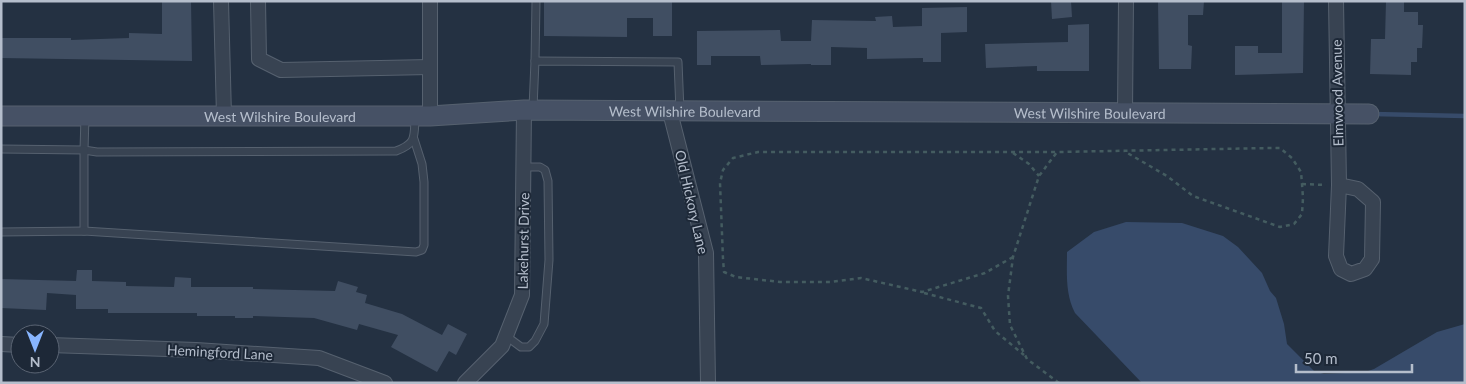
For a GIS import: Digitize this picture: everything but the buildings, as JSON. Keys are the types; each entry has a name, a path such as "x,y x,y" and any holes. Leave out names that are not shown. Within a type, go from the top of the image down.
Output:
{"street":[{"path":"221,1 224,116"},
{"path":"258,1 259,59 281,70 430,66"},
{"path":"423,116 430,66 430,1"},
{"path":"1125,112 1126,1"},
{"name":"Elmwood Avenue","path":"1336,1 1339,185 1336,256 1341,269 1351,274 1364,269 1372,259 1372,202 1358,189 1339,185"},
{"name":"West Wilshire Boulevard","path":"1,116 423,116 528,110 1369,114"},
{"name":"Lakehurst Drive","path":"465,383 502,346 522,295 524,167 528,110"},
{"name":"Old Hickory Lane","path":"675,111 706,253 708,383"},
{"name":"Hemingford Lane","path":"60,346 196,350 319,358 386,383"}],"lane":[{"path":"528,110 535,61 536,1"},
{"path":"535,61 678,62 675,111"},
{"path":"84,231 85,116"},
{"path":"1,149 84,150 97,152 396,151 408,146 414,138 423,116"},
{"path":"1,232 84,231 416,252 422,250 424,245 424,182 422,164 414,138"},
{"path":"506,336 521,347 529,347 535,341 544,324 549,260 548,181 545,170 540,167 524,167"}],"path":[{"path":"1059,383 1027,359 995,331 981,308 861,278 830,282 780,282 736,277 724,272 720,183 723,170 733,158 758,152 1057,152 1280,148 1292,158 1301,172 1302,214 1294,224 1280,227 1193,196 1167,176 1124,151"},
{"path":"1012,152 1029,164 1039,176"},
{"path":"1026,357 1010,325 1008,296 1013,258 1039,176 1057,152"},
{"path":"1302,184 1339,185"},
{"path":"922,292 985,273 1013,258"}],"water":[{"path":"1126,222 1182,223 1223,236 1238,247 1262,273 1270,291 1276,298 1284,324 1287,344 1314,371 1324,374 1365,372 1374,369 1437,332 1465,324 1465,383 1142,383 1075,313 1067,283 1067,252 1094,232"}],"waterway":[{"path":"1373,114 1465,116"}]}
